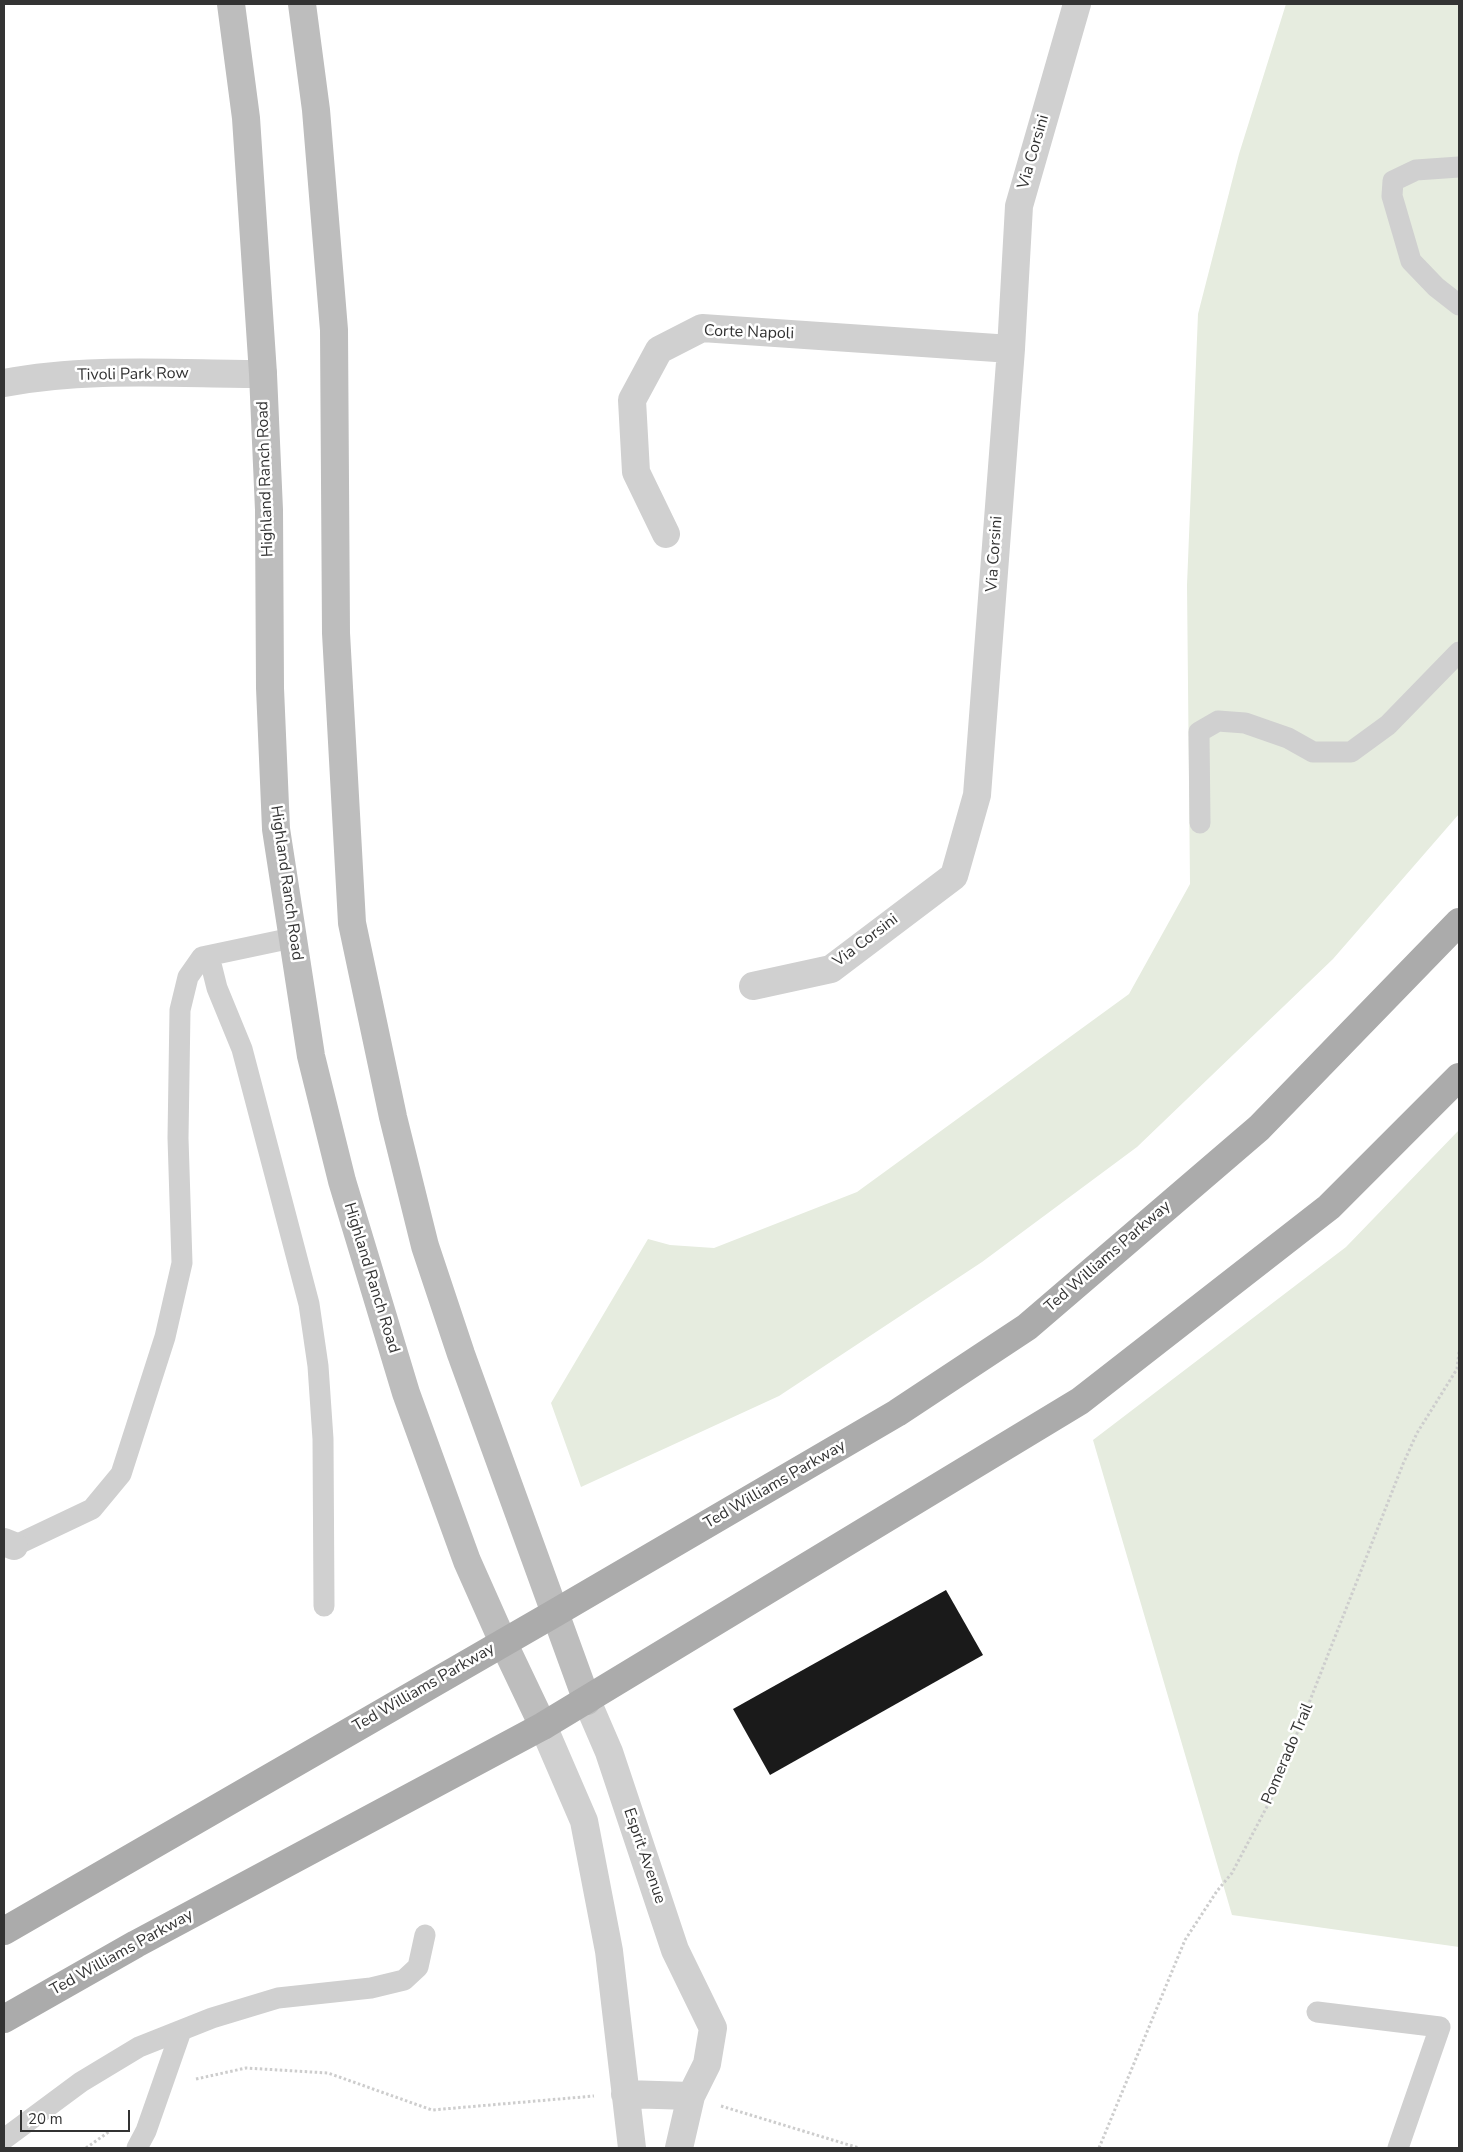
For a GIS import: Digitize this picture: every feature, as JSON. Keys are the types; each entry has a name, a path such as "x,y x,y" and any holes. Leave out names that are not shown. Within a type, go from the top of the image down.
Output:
{"main road":[{"name":"Highland Ranch Road","path":"231,4 246,118 263,374 269,510 270,688 276,829 311,1056 344,1190 406,1393 468,1561 502,1642"},
{"path":"302,4 316,110 334,330 336,633 352,924 393,1117 425,1246 461,1354 555,1613"},
{"name":"Ted Williams Parkway","path":"4,1931 897,1413 1028,1327 1259,1128 1459,922"},
{"name":"Ted Williams Parkway","path":"4,2019 136,1944 543,1726 1080,1401 1328,1207 1459,1077"},
{"name":"Esprit Avenue","path":"555,1613 586,1700"},
{"path":"502,1642 543,1726"}],"street":[{"name":"Via Corsini","path":"753,986 831,969 954,876 977,795 1019,206 1077,4"},
{"name":"Corte Napoli","path":"666,534 636,472 632,400 659,350 702,328 1010,349"},
{"name":"Tivoli Park Row","path":"4,383 38,376 263,374"},
{"name":"Esprit Avenue","path":"586,1700 609,1752 675,1950 713,2028 707,2064 691,2096 679,2148"},
{"path":"543,1726 584,1821 610,1951 632,2148"},
{"path":"625,2094 691,2096"}],"lane":[{"path":"1459,167 1416,170 1393,182 1392,196 1411,261 1436,286 1459,305"},
{"path":"1200,823 1199,732 1218,721 1245,723 1288,738 1313,752 1351,752 1388,725 1459,652"},
{"path":"9,1544 92,1509 120,1474 164,1337 182,1263 178,1138 180,1010 188,977 202,957 292,938"},
{"path":"209,956 217,988 242,1049 309,1304 318,1366 324,1439 324,1606"},
{"path":"4,2139 81,2082 139,2047 212,2018 278,1998 371,1988 404,1980 418,1967 426,1935"},
{"path":"1317,2012 1440,2027 1398,2148"},
{"path":"137,2148 146,2131 180,2031"}],"path":[{"name":"Pomerado Trail","path":"1099,2148 1186,1940 1217,1891 1232,1873 1272,1797 1403,1464 1417,1433 1457,1369 1459,1352"},
{"path":"86,2148 179,2082 246,2068 328,2073 432,2110 625,2094"},
{"path":"691,2096 781,2126 859,2148"}],"shaded area":[{"path":"1286,4 1459,4 1459,814 1333,959 1137,1147 982,1262 779,1396 581,1487 551,1403 648,1239 670,1245 714,1248 857,1192 1129,994 1190,884 1187,585 1198,314 1239,154"},
{"path":"1459,1130 1459,1947 1232,1915 1093,1440 1346,1247"}],"building":[{"path":"946,1590 983,1655 770,1775 733,1709"}]}
